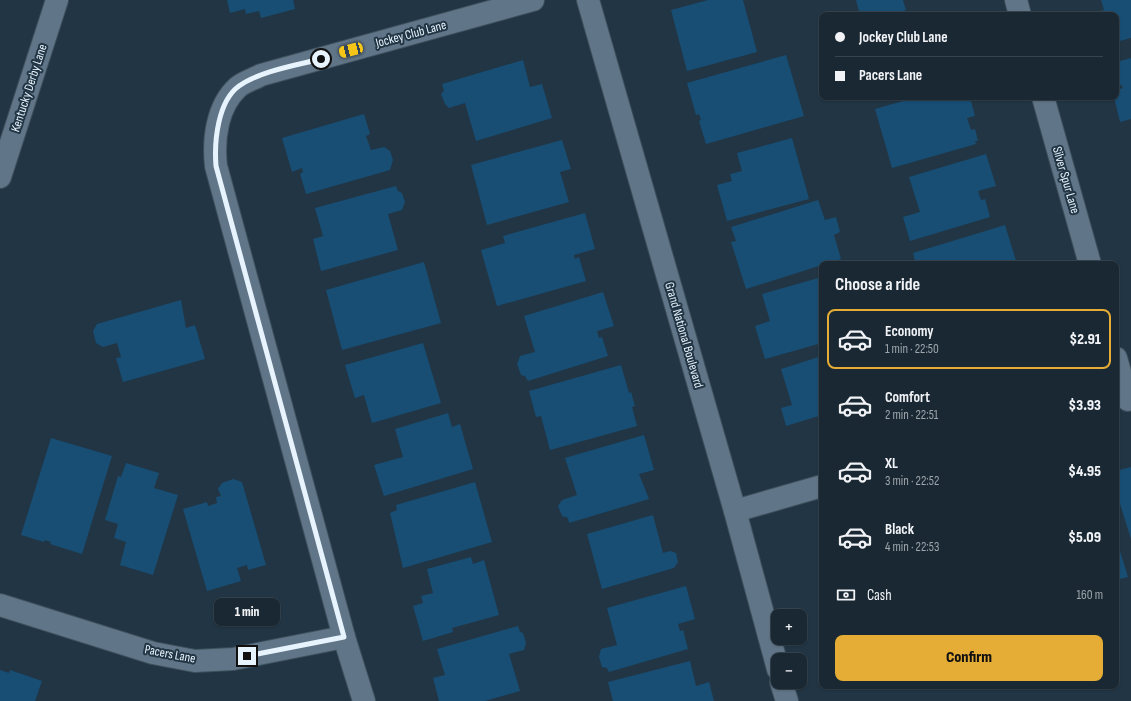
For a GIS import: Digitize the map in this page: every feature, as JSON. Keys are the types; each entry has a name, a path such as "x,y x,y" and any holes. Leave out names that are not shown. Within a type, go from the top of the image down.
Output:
{"street":[{"name":"Kentucky Derby Lane","path":"0,177 57,0"},
{"name":"Jockey Club Lane","path":"364,701 344,637 216,166 216,130 225,104 239,86 260,75 532,0"},
{"name":"Grand National Boulevard","path":"588,0 735,511 774,653"},
{"path":"1016,0 1019,12"},
{"name":"Silver Spur Lane","path":"1044,100 1089,261"},
{"path":"1119,372 1125,401"},
{"path":"735,511 819,487"},
{"name":"Pacers Lane","path":"0,605 153,653 195,660 233,659 344,637"},
{"path":"783,689 787,701"}],"building":[{"path":"227,0 293,0 295,9 261,18 259,11 246,14 245,9 230,13"},
{"path":"708,0 743,0 757,52 687,71 671,10"},
{"path":"856,0 903,0 906,10 899,12 859,12"},
{"path":"1101,0 1131,0 1131,38 1119,41 1119,12 1096,12 1104,10"},
{"path":"786,55 804,116 706,144 699,121 701,120 699,114 696,115 687,83"},
{"path":"1131,58 1131,119 1120,122 1115,100 1119,100 1119,89 1123,88 1121,85 1119,85 1119,61"},
{"path":"523,60 530,87 542,84 552,118 476,141 465,103 449,108 445,104 441,94 444,91 442,84"},
{"path":"906,100 971,100 975,116 967,118 971,130 975,129 978,141 975,141 976,144 892,168 875,109"},
{"path":"364,114 370,134 366,136 371,150 384,147 390,151 393,160 390,170 306,194 300,174 303,172 302,168 292,172 282,138"},
{"path":"792,138 809,199 727,221 717,185 732,181 730,174 742,171 737,153"},
{"path":"562,140 571,169 560,172 569,202 487,225 471,165"},
{"path":"986,154 996,186 978,191 981,200 985,199 990,217 910,241 903,217 920,212 909,177"},
{"path":"396,186 398,191 402,193 405,202 402,210 388,214 398,250 321,271 313,239 323,236 315,208"},
{"path":"818,200 825,220 836,217 840,232 834,235 841,259 835,261 819,261 819,266 746,289 731,242 736,241 731,227"},
{"path":"585,213 595,249 574,255 575,259 579,257 586,281 497,306 481,250 505,243 503,236"},
{"path":"1005,225 1016,261 915,261 913,253"},
{"path":"424,262 441,323 342,350 326,290"},
{"path":"819,278 819,344 765,359 755,326 770,321 762,294"},
{"path":"603,292 614,326 597,331 599,338 602,337 608,356 528,381 525,376 521,375 517,364 520,356 535,352 524,316"},
{"path":"181,300 186,328 195,325 205,359 123,382 116,358 121,357 117,343 103,347 96,343 93,331 97,324"},
{"path":"423,343 441,403 372,423 364,395 355,398 345,365"},
{"path":"819,357 819,416 786,426 781,408 792,405 781,369"},
{"path":"621,365 629,393 631,392 635,406 632,407 637,426 550,450 541,416 536,417 529,391"},
{"path":"448,413 452,427 460,424 473,469 384,496 374,465 403,457 395,429"},
{"path":"644,435 654,470 639,474 649,499 569,523 568,518 562,516 558,506 562,500 577,495 565,458"},
{"path":"51,438 112,456 82,554 50,544 51,542 45,540 44,542 21,535"},
{"path":"126,463 159,473 154,488 178,495 153,575 120,565 126,542 114,538 118,524 105,520 118,476 121,477"},
{"path":"1131,467 1131,539 1119,501 1119,470"},
{"path":"233,479 242,482 266,565 248,570 247,565 237,568 241,581 207,591 183,509 207,502 208,506 217,503 216,497 221,496 218,489 222,483"},
{"path":"475,482 492,542 403,568 390,513 397,510 396,505"},
{"path":"653,515 663,553 670,551 676,553 678,562 674,568 602,589 587,534"},
{"path":"1119,548 1128,577 1119,579"},
{"path":"471,557 473,564 484,560 499,615 452,628 453,632 423,641 413,606 423,603 421,596 433,593 427,569"},
{"path":"686,586 695,619 678,624 680,631 683,630 688,649 609,672 607,668 602,667 599,657 601,649 617,645 607,608"},
{"path":"518,626 520,632 523,633 526,643 524,650 509,654 520,691 485,701 439,701 433,678 445,675 437,649"},
{"path":"690,661 696,686 709,682 714,701 613,701 608,682"},
{"path":"0,670 9,673 10,670 42,681 35,701 0,701"}],"route":[{"path":"247,656 344,637 216,166 216,130 225,104 239,86 260,75 321,59"}]}
